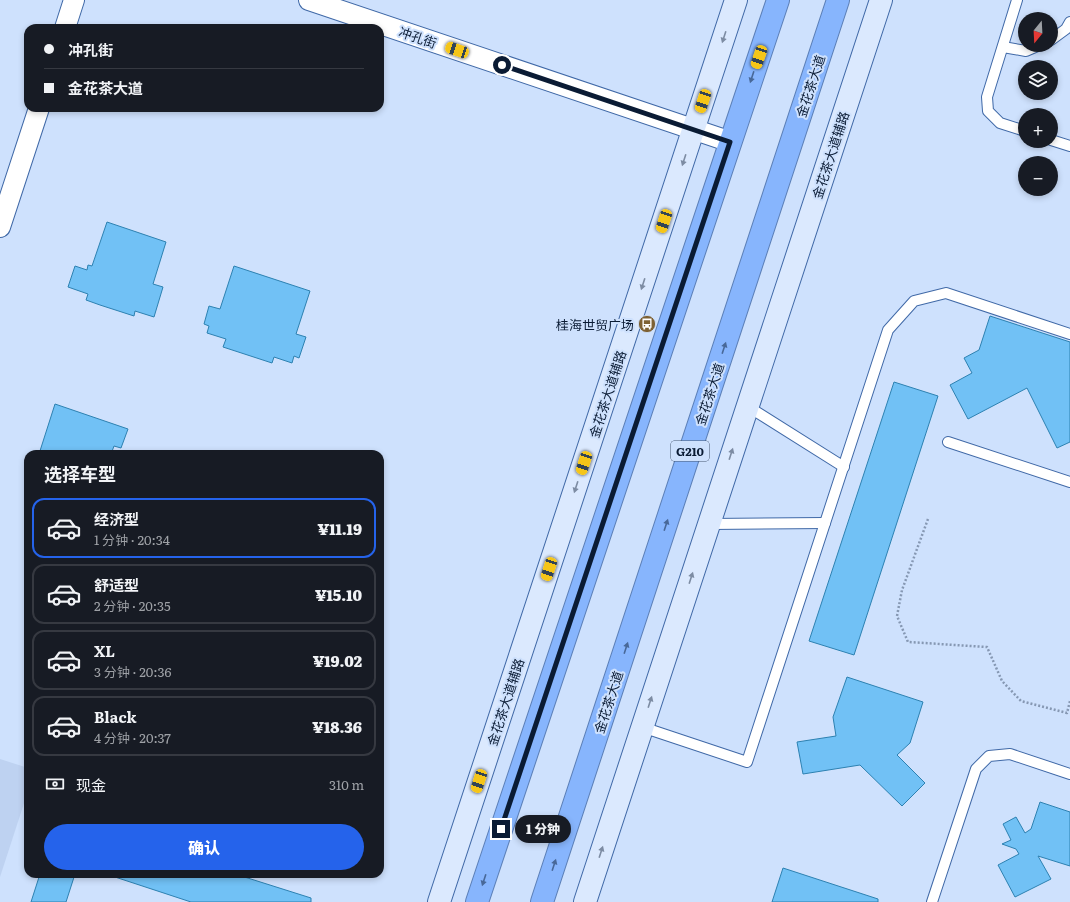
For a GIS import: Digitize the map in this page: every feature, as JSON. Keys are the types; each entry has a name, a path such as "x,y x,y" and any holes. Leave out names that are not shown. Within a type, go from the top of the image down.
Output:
{"highway":[{"path":"476,902 778,0"},
{"name":"金花茶大道","path":"542,902 838,0"}],"street":[{"path":"66,24 74,0"},
{"name":"冲孔街","path":"310,0 381,24"},
{"name":"金花茶大道辅路","path":"439,902 736,0"},
{"name":"金花茶大道辅路","path":"585,902 881,0"},
{"name":"冲孔街","path":"384,25 730,142"},
{"path":"0,227 38,112"}],"lane":[{"path":"1017,0 988,97 988,111 1000,123 1018,129"},
{"path":"1058,35 1066,29 1070,22"},
{"path":"1003,47 1018,50"},
{"path":"1058,142 1070,146"},
{"path":"642,727 747,762 888,330 914,301 946,293 1070,334"},
{"path":"747,406 844,467"},
{"path":"948,442 1070,482"},
{"path":"709,524 825,523"},
{"path":"932,902 976,769 989,756 1010,754 1070,774"}],"path":[{"path":"928,519 902,590 897,616 908,642 987,647 1002,681 1021,701 1067,713 1070,701"}],"shaded area":[{"path":"0,759 24,767 24,803 0,877"}],"building":[{"path":"107,222 166,242 153,284 163,287 154,317 135,311 134,316 100,305 86,300 88,294 68,287 75,266 87,270 88,265 92,266"},
{"path":"234,266 310,291 296,334 306,337 299,358 294,356 292,363 274,357 272,363 223,347 226,339 207,333 209,326 204,324 209,306 220,309"},
{"path":"990,316 1070,342 1070,442 1057,448 1027,388 968,419 950,385 972,373 964,358 979,350"},
{"path":"894,382 938,396 854,655 809,641"},
{"path":"55,404 128,429 121,448 114,446 112,450 40,450"},
{"path":"847,677 923,702 910,743 897,755 925,783 902,806 860,765 803,774 797,742 836,736 833,717"},
{"path":"1040,802 1070,812 1070,866 1038,856 1051,879 1015,897 998,865 1019,854 1016,849 1002,844 1011,840 1003,824 1016,817 1025,833 1031,829"},
{"path":"783,868 878,899 878,902 772,902"},
{"path":"39,878 74,878 66,902 31,902"},
{"path":"118,878 248,878 311,898 311,902 191,902"}],"place":[{"name":"桂海世贸广场","path":"647,324"}],"route":[{"path":"501,829 730,142 502,65"}]}
